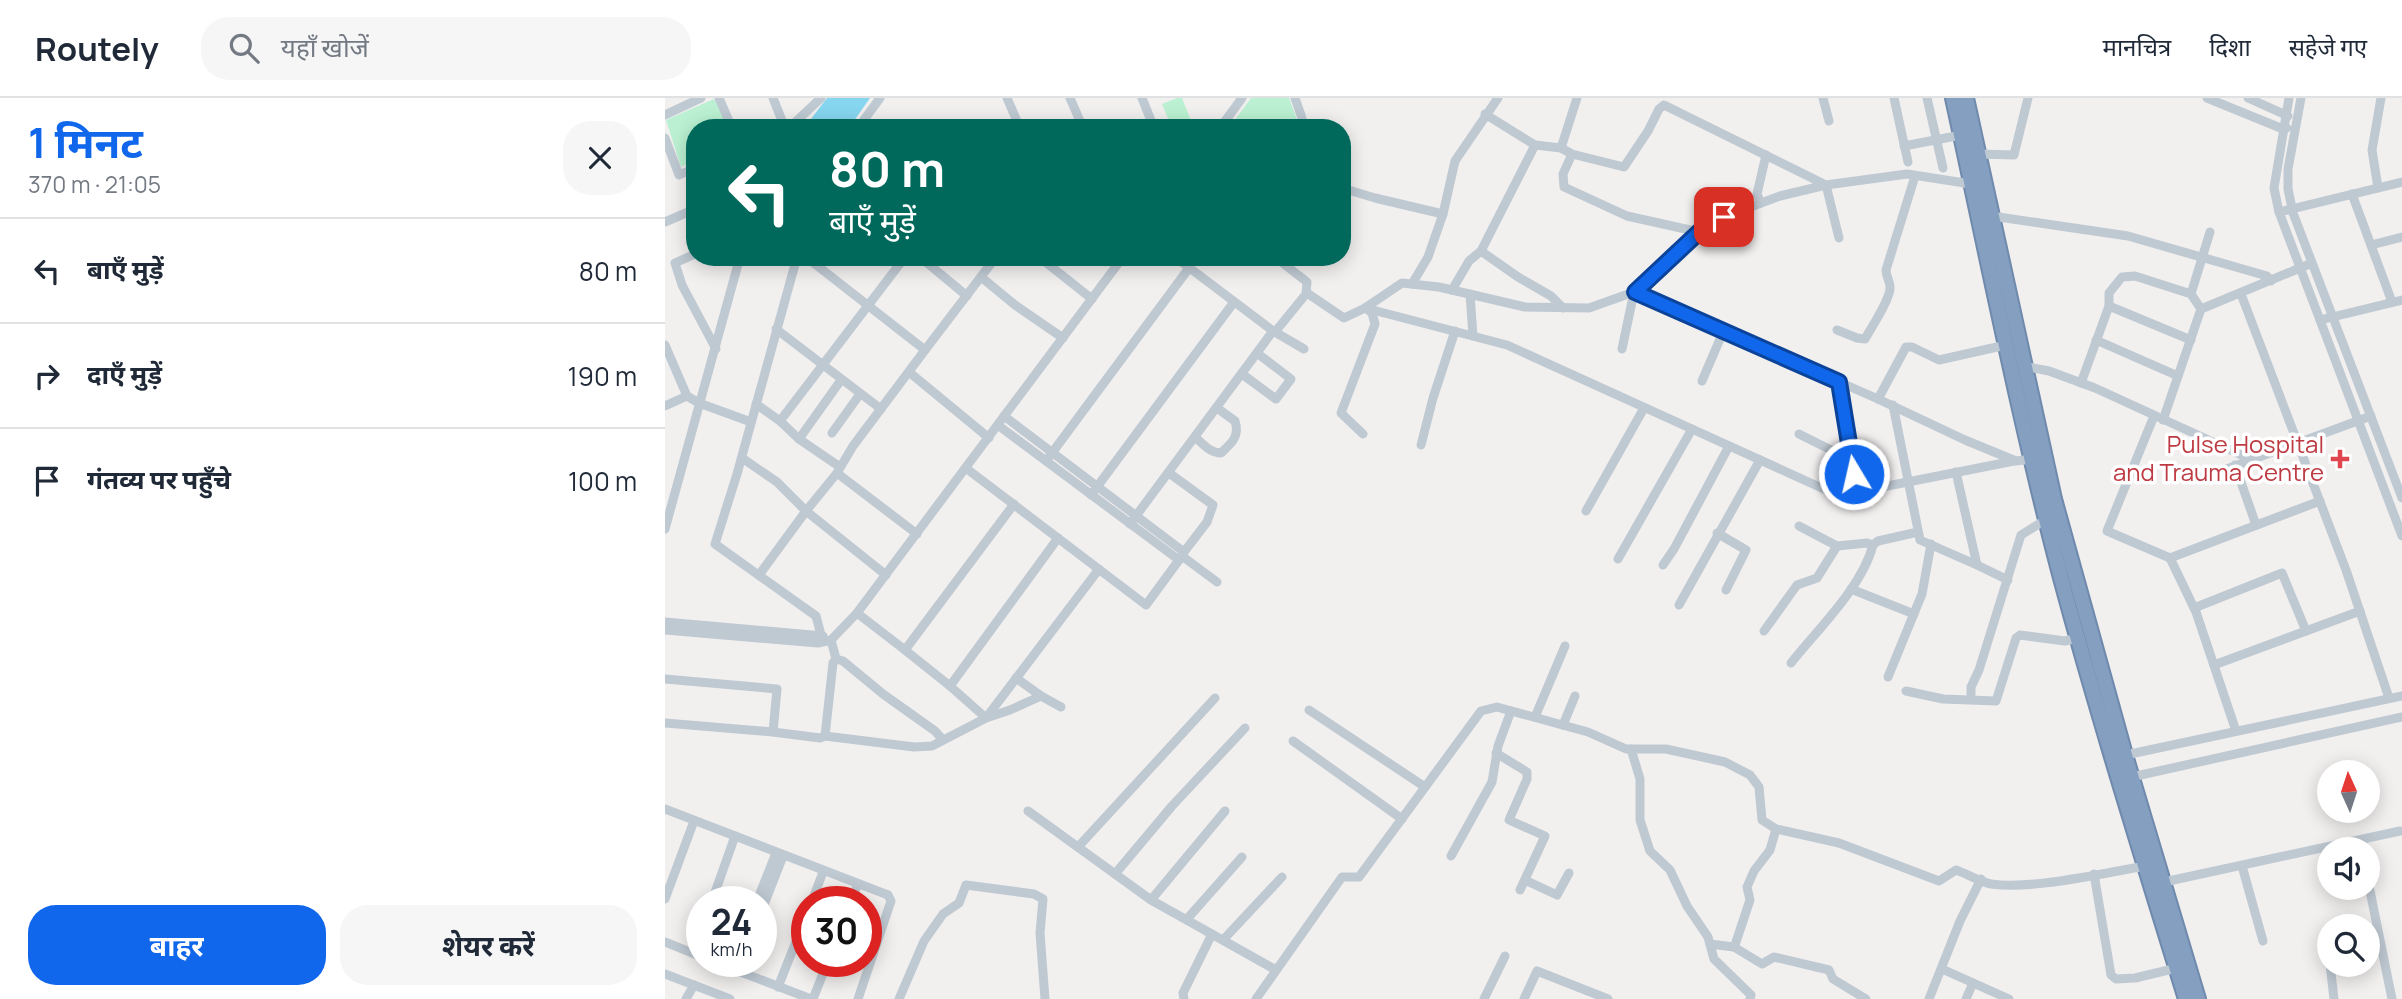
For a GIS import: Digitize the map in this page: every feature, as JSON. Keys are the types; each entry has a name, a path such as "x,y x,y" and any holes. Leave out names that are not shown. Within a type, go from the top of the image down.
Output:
{"highway":[{"path":"1953,98 2006,345 2018,366 2119,757"},
{"path":"1966,98 1992,216 2032,459 2047,519 2078,638 2164,882 2198,999"},
{"path":"2126,779 2146,866 2186,999"}],"street":[{"path":"665,115 701,98"},
{"path":"719,98 728,119"},
{"path":"773,98 783,119"},
{"path":"797,119 821,98"},
{"path":"867,119 880,98"},
{"path":"1007,98 1016,119"},
{"path":"1070,98 1079,119"},
{"path":"1142,98 1150,119"},
{"path":"1227,119 1243,98"},
{"path":"1295,98 1301,118"},
{"path":"1412,284 1428,257 1443,214 1455,162 1497,98"},
{"path":"1561,148 1577,98"},
{"path":"1823,98 1829,121"},
{"path":"1894,98 1908,162"},
{"path":"1927,98 1943,168"},
{"path":"1978,154 2014,155 2028,98"},
{"path":"2207,98 2283,129 2296,125"},
{"path":"2248,98 2286,114 2296,125"},
{"path":"2289,98 2274,188 2279,212 2401,533"},
{"path":"2301,98 2288,169 2292,208 2402,498"},
{"path":"2378,188 2372,150 2381,98"},
{"path":"1485,114 1535,145 1561,148 1572,154 1624,167 1648,131 1661,102 1826,184"},
{"path":"1904,146 1961,135"},
{"path":"665,138 679,175 686,172"},
{"path":"1452,290 1469,261 1481,251 1535,145"},
{"path":"1572,154 1563,174 1564,187 1627,216 1699,232"},
{"path":"1761,203 1757,194 1766,155"},
{"path":"1307,293 1344,318 1365,308 1402,283 1452,290 1525,307 1589,308 1635,292 1699,232 1724,217 1780,196 1826,184 1906,174 1971,184"},
{"path":"1837,330 1857,338 1865,338 1883,305 1890,289 1886,270 1916,176"},
{"path":"2279,212 2402,182"},
{"path":"1826,184 1839,238"},
{"path":"1351,191 1443,214"},
{"path":"2320,320 2397,301 2351,194"},
{"path":"665,222 686,213"},
{"path":"1992,216 2128,236 2267,276 2271,281"},
{"path":"2191,294 2210,232"},
{"path":"2371,245 2402,237"},
{"path":"1481,251 1551,296 1563,308"},
{"path":"686,258 675,262 682,285 716,349"},
{"path":"2201,309 2312,263"},
{"path":"665,529 738,266"},
{"path":"794,266 742,458 715,544 816,616 821,635"},
{"path":"818,266 925,350"},
{"path":"780,421 898,266"},
{"path":"931,266 967,296"},
{"path":"759,575 989,266"},
{"path":"1050,266 1092,299"},
{"path":"665,622 682,627 818,643 831,640 857,613 967,469 1116,266"},
{"path":"1186,266 1274,332 1304,349"},
{"path":"1133,520 1257,353 1307,293 1307,282 1287,266"},
{"path":"1049,457 1189,268"},
{"path":"2081,383 2109,306 2109,293 2122,277 2135,276 2191,294 2201,309"},
{"path":"981,277 1015,305 1063,338"},
{"path":"1635,292 2016,461"},
{"path":"1622,349 1635,292"},
{"path":"1470,294 1473,336"},
{"path":"2241,294 2320,501 2389,698"},
{"path":"1094,491 1234,302"},
{"path":"2109,306 2191,340"},
{"path":"1365,308 1507,345 1848,500 1857,492 2032,459"},
{"path":"1363,434 1341,413 1375,324 1372,313 1365,308"},
{"path":"2201,309 2178,376 2107,531 2170,558 2194,608 2236,731"},
{"path":"776,329 881,409"},
{"path":"1421,445 1455,331"},
{"path":"1702,381 1723,332"},
{"path":"2096,340 2178,376"},
{"path":"1878,399 1906,347 1912,347 1940,360 2006,345"},
{"path":"666,350 687,396 751,422"},
{"path":"1242,374 1276,399 1291,379 1257,353"},
{"path":"2018,366 2049,371 2081,383 2250,459"},
{"path":"909,372 989,439"},
{"path":"799,439 841,380"},
{"path":"1839,382 1857,492"},
{"path":"832,433 860,394"},
{"path":"665,406 687,396"},
{"path":"756,404 917,534"},
{"path":"1893,405 1920,540 2008,580"},
{"path":"1195,437 1212,452 1217,453 1221,453 1234,440 1237,434 1234,421 1217,408"},
{"path":"1586,511 1644,408"},
{"path":"1004,416 1049,457 1217,582"},
{"path":"2202,478 2371,416"},
{"path":"999,426 1049,457"},
{"path":"1618,559 1692,429"},
{"path":"1799,434 1839,454 1851,456"},
{"path":"1663,565 1729,446"},
{"path":"742,458 776,482 806,511 886,575"},
{"path":"1679,605 1759,460"},
{"path":"2235,465 2256,525"},
{"path":"967,469 1146,605 1207,522 1213,505 1169,473"},
{"path":"1956,472 1977,565"},
{"path":"2170,558 2320,501"},
{"path":"905,650 1014,505"},
{"path":"1971,699 1971,687 1979,670 2021,535 2047,519"},
{"path":"1799,526 1837,546 1867,543 1873,545"},
{"path":"1791,663 1851,589 1873,545 1878,541 1918,532"},
{"path":"1717,533 1746,550 1726,590"},
{"path":"950,686 1058,538"},
{"path":"1888,677 1922,594 1931,544"},
{"path":"1764,631 1797,585 1817,578 1837,546"},
{"path":"986,718 1099,569"},
{"path":"2194,608 2282,573 2306,631"},
{"path":"1851,589 1914,614"},
{"path":"2214,665 2360,611"},
{"path":"857,613 986,718"},
{"path":"665,630 682,627 821,635 831,640 836,659 833,663 825,736"},
{"path":"1906,691 1943,699 1996,701 2019,635 2065,641 2078,638"},
{"path":"1535,718 1565,646"},
{"path":"836,659 843,661 935,731 943,740"},
{"path":"665,678 777,688 773,732"},
{"path":"1016,678 1062,707"},
{"path":"665,723 820,738 825,736 914,747 932,746 986,718 1041,696"},
{"path":"1563,725 1575,696"},
{"path":"2119,757 2402,696"},
{"path":"1078,847 1215,698"},
{"path":"1256,999 1342,877 1359,877 1481,711 1497,707 1588,732 1631,749 1666,749 1725,762 1750,775 1759,788 1762,820 1776,829 1839,843 1939,881 1956,870 1987,884 2025,885 2146,866"},
{"path":"1308,710 1425,787"},
{"path":"1451,856 1492,782 1496,753 1511,711"},
{"path":"2126,779 2402,717"},
{"path":"1115,874 1245,728"},
{"path":"1293,741 1402,819"},
{"path":"1631,749 1640,779 1640,821 1650,851 1670,870 1687,906 1709,937 1714,959 1751,995 1750,999"},
{"path":"1496,753 1527,772 1527,779 1509,820 1545,836 1520,890"},
{"path":"665,810 888,895 891,901 858,999"},
{"path":"1028,811 1151,900 1276,970"},
{"path":"1151,900 1225,811"},
{"path":"665,899 694,821"},
{"path":"1735,944 1750,900 1747,887 1754,871 1770,850 1776,829"},
{"path":"2380,838 2400,831"},
{"path":"717,886 735,836"},
{"path":"2164,882 2317,852"},
{"path":"764,886 779,855"},
{"path":"769,886 779,855"},
{"path":"1187,919 1242,857"},
{"path":"2242,866 2263,941"},
{"path":"818,886 823,872"},
{"path":"1525,880 1557,895 1569,873"},
{"path":"2094,874 2111,975 2116,979 2135,978 2177,968"},
{"path":"1223,940 1282,877"},
{"path":"1929,999 1959,921 1981,879"},
{"path":"899,999 924,941 943,914 959,903 966,885 1034,894 1042,899 1040,933 1045,999"},
{"path":"1184,999 1183,993 1212,934"},
{"path":"665,942 686,951"},
{"path":"2380,943 2392,999"},
{"path":"1710,944 1734,947 1762,964 1774,957 1829,970 1833,979 1866,999"},
{"path":"778,987 791,954"},
{"path":"1484,999 1505,956"},
{"path":"1942,969 2009,999"},
{"path":"1524,999 1537,971 1608,999"},
{"path":"665,974 730,999"},
{"path":"756,977 812,999 821,977"},
{"path":"2330,977 2334,999"},
{"path":"1965,999 1973,983"},
{"path":"686,999 694,985"}],"green space":[{"path":"1182,98 1190,119 1168,119 1162,104"},
{"path":"1251,98 1289,98 1297,119 1236,119"},
{"path":"714,99 725,119 686,119 686,165 681,167 666,120"}],"water":[{"path":"827,98 870,98 855,119 811,119"}],"place":[{"name":"Pulse Hospital and Trauma Centre","path":"2340,459"}],"route":[{"path":"1724,217 1699,232 1635,292 1839,382 1854,474"}]}
